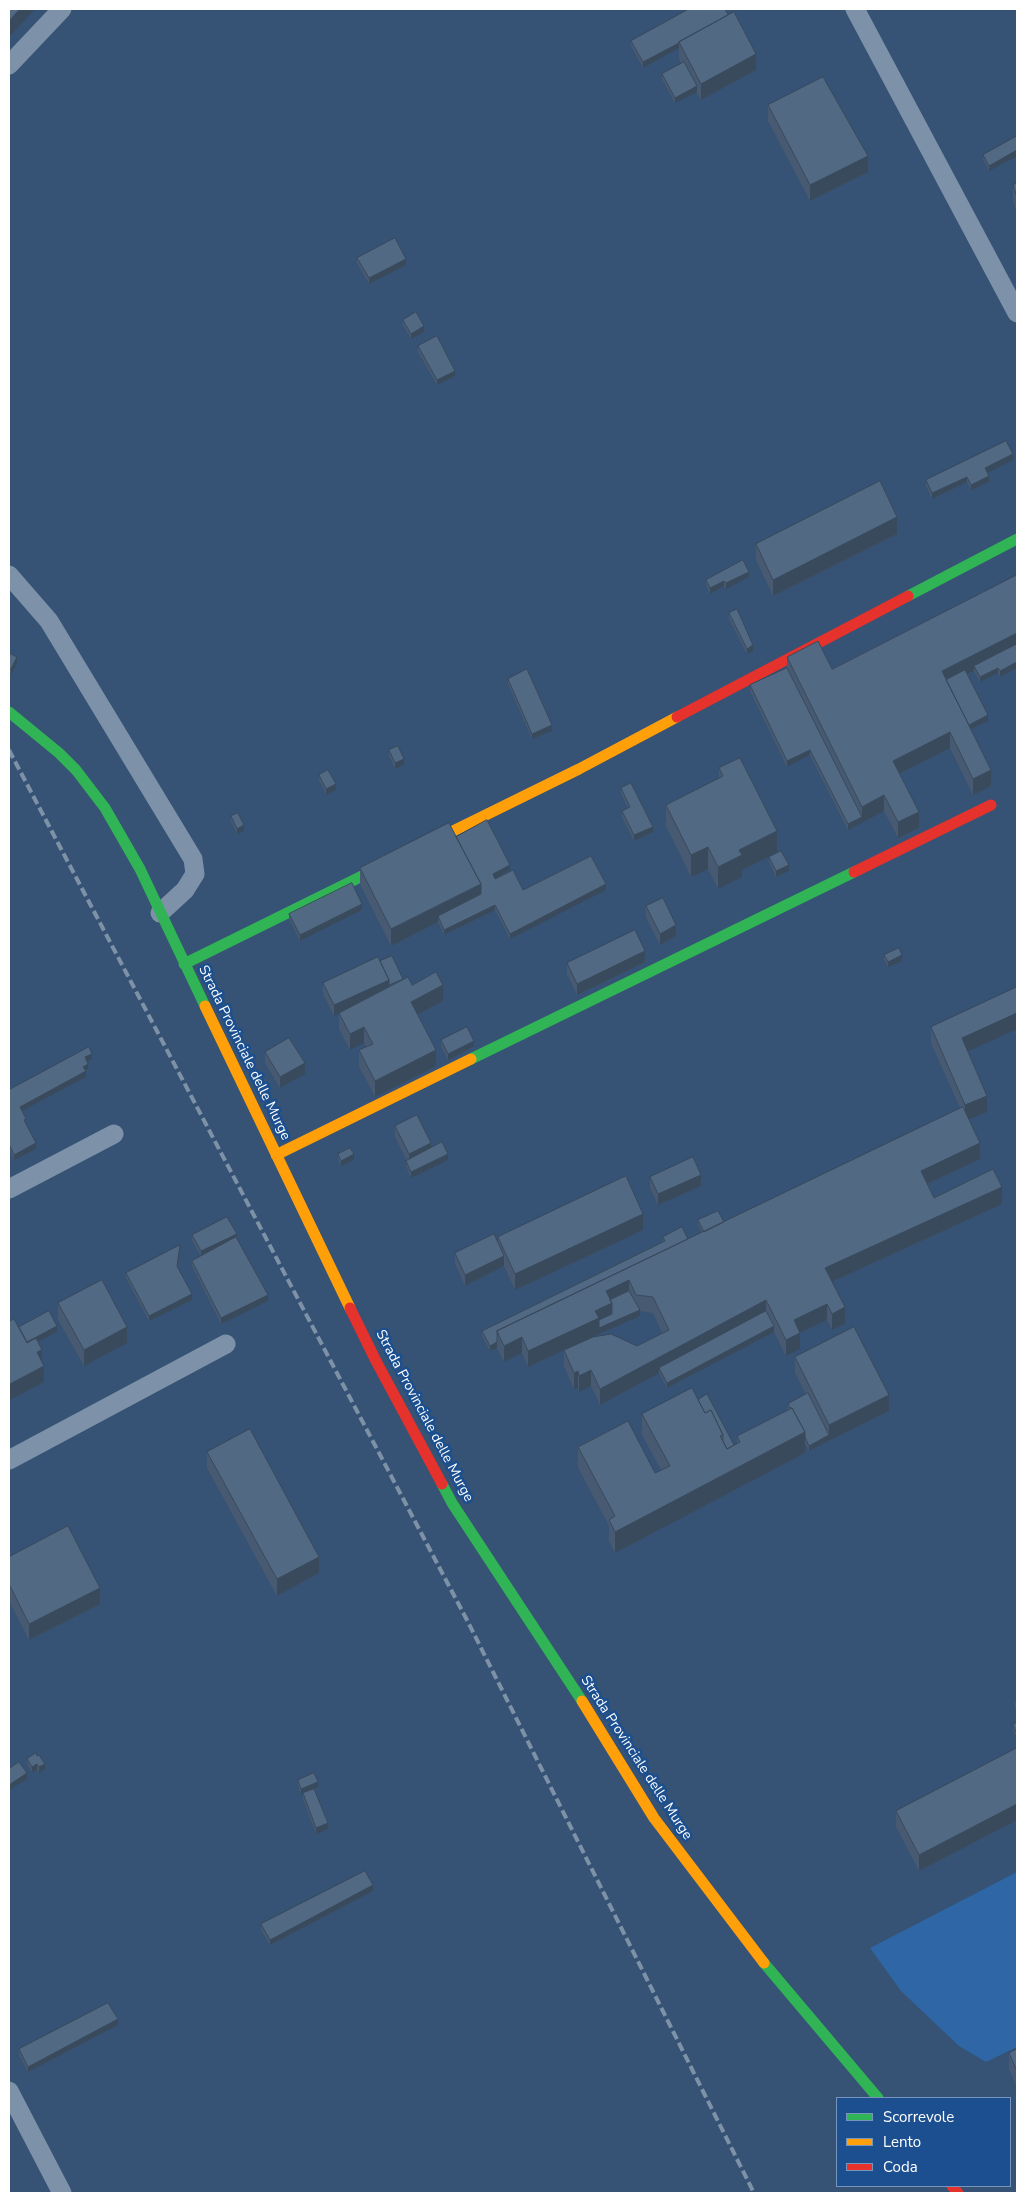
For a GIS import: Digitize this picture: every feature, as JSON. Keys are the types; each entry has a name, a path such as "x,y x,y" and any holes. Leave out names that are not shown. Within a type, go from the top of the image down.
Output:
{"street":[{"path":"9,65 62,9"},
{"path":"855,9 1017,313"},
{"path":"184,964 579,768 1017,539"},
{"path":"9,575 49,621 193,859 195,874 185,890 160,913"},
{"name":"Strada Provinciale delle Murge","path":"9,712 59,752 103,802 139,864 184,964 376,1361 452,1503 599,1728 654,1818 756,1955 877,2097"},
{"path":"276,1155 990,804"},
{"path":"9,1189 114,1134"},
{"path":"9,1460 226,1344"},
{"path":"9,2091 62,2193"}],"shaded area":[{"path":"1017,1872 1017,2047 986,2062 959,2046 901,1991 870,1948"}],"building":[{"path":"9,9 20,9 9,21"},
{"path":"689,9 725,9 728,15 643,62 631,41"},
{"path":"734,12 756,54 701,84 679,42"},
{"path":"684,62 697,86 675,98 662,74"},
{"path":"823,77 868,156 810,185 768,105"},
{"path":"1017,136 1017,150 989,166 983,155"},
{"path":"1017,183 1017,197 1013,185"},
{"path":"395,238 406,259 369,278 357,258"},
{"path":"416,312 424,326 411,334 403,320"},
{"path":"437,336 455,371 437,380 418,346"},
{"path":"1006,441 1013,454 985,468 989,476 971,485 967,477 932,493 926,480"},
{"path":"880,481 897,517 773,580 756,544"},
{"path":"743,560 749,572 710,588 706,580"},
{"path":"1017,575 1017,633 942,671 991,770 973,779 950,732 893,761 919,812 898,822 884,795 862,807 787,657 818,641 832,669"},
{"path":"737,609 753,645 747,649 729,613"},
{"path":"1017,644 1017,662 1000,671 998,668 980,677 974,666"},
{"path":"9,653 17,657 11,669 9,668"},
{"path":"787,668 862,817 848,824 810,750 787,761 750,685"},
{"path":"527,669 552,725 532,734 508,679"},
{"path":"965,670 988,715 969,725 946,680"},
{"path":"398,746 404,759 395,763 389,750"},
{"path":"740,758 777,831 739,850 742,855 718,867 708,847 691,855 666,805 723,776 719,768"},
{"path":"328,770 336,784 326,789 319,775"},
{"path":"631,783 653,827 634,835 622,811 630,807 621,788"},
{"path":"238,813 244,825 237,829 231,816"},
{"path":"487,820 510,865 493,874 495,879 513,870 523,890 591,856 606,884 510,934 495,905 444,930 438,916 481,894 481,884 456,837"},
{"path":"449,823 481,884 391,929 360,868"},
{"path":"781,851 789,865 776,871 769,857"},
{"path":"352,883 362,904 300,935 289,914"},
{"path":"663,898 676,925 660,934 646,906"},
{"path":"635,930 645,951 577,984 567,963"},
{"path":"899,948 902,955 888,962 884,955"},
{"path":"392,956 403,979 389,985 389,980 380,961"},
{"path":"378,957 389,980 334,1005 323,983"},
{"path":"436,972 443,985 411,1002 436,1050 375,1081 359,1050 373,1044 364,1027 350,1034 339,1013 408,977 412,985"},
{"path":"1017,987 1017,1013 962,1038 987,1096 965,1105 931,1027"},
{"path":"467,1027 474,1041 448,1054 441,1040"},
{"path":"289,1038 305,1063 280,1077 265,1052"},
{"path":"89,1047 92,1054 85,1057 88,1064 83,1067 86,1071 20,1107 26,1119 24,1120 36,1143 14,1155 9,1144 9,1090"},
{"path":"963,1107 980,1143 921,1171 934,1198 993,1169 1002,1187 825,1268 845,1307 832,1314 827,1304 794,1320 800,1333 786,1340 766,1300 600,1389 591,1370 579,1376 578,1371 574,1373 564,1350 593,1337 611,1334 637,1346 669,1330 653,1297 636,1295 629,1280 606,1291 612,1303 595,1311 599,1318 528,1351 522,1337 504,1346 497,1331"},
{"path":"417,1115 431,1143 409,1154 395,1126"},
{"path":"442,1142 448,1154 411,1172 406,1161"},
{"path":"350,1148 354,1154 341,1161 338,1154"},
{"path":"693,1157 701,1175 658,1194 650,1177"},
{"path":"626,1176 643,1214 515,1274 498,1237"},
{"path":"718,1211 724,1222 704,1232 698,1220"},
{"path":"227,1217 237,1234 201,1251 192,1235"},
{"path":"682,1227 688,1239 497,1331 497,1342 490,1346 482,1331 665,1241 663,1237"},
{"path":"494,1234 504,1256 465,1275 455,1253"},
{"path":"236,1237 268,1295 221,1318 192,1261"},
{"path":"180,1245 177,1266 192,1294 149,1316 126,1273"},
{"path":"102,1280 127,1327 84,1350 58,1303"},
{"path":"629,1291 640,1310 599,1328 599,1320 612,1314 612,1303 610,1300"},
{"path":"49,1311 57,1326 27,1342 19,1327"},
{"path":"766,1311 774,1326 667,1383 659,1368"},
{"path":"14,1319 27,1343 36,1338 42,1350 37,1352 44,1366 10,1384 9,1322"},
{"path":"854,1327 889,1395 829,1425 795,1357"},
{"path":"692,1388 705,1413 711,1410 723,1435 720,1436 727,1449 740,1442 737,1436 792,1408 805,1432 615,1532 609,1520 615,1516 578,1447 628,1421 655,1473 670,1466 642,1414"},
{"path":"808,1393 829,1435 809,1446 805,1432 788,1404"},
{"path":"707,1394 734,1445 727,1449 723,1441 723,1435 711,1410 705,1413 698,1400"},
{"path":"250,1429 319,1557 277,1579 207,1452"},
{"path":"68,1526 100,1588 29,1624 9,1584 9,1557"},
{"path":"1017,1722 1017,1734 1013,1725"},
{"path":"1017,1748 1017,1804 919,1855 896,1811"},
{"path":"36,1753 45,1764 39,1767 37,1764 32,1767 27,1759"},
{"path":"19,1762 27,1773 9,1785 9,1769"},
{"path":"314,1773 318,1782 301,1789 298,1780"},
{"path":"314,1789 328,1823 316,1828 303,1793"},
{"path":"365,1871 373,1885 270,1940 261,1924"},
{"path":"108,2003 118,2019 28,2067 19,2049"},
{"path":"1017,2049 1017,2071 1009,2053"}],"railway":[{"path":"9,750 468,1622 754,2193"}],"traffic: fast":[{"path":"908,596 1017,539"},
{"path":"9,712 59,753 76,770 105,808 140,869 205,1006"},
{"path":"184,964 441,837"},
{"path":"471,1059 854,872"},
{"path":"442,1484 452,1503 582,1701"},
{"path":"764,1963 877,2097"}],"traffic: slow":[{"path":"441,837 579,769 677,717"},
{"path":"205,1006 350,1308"},
{"path":"276,1155 471,1059"},
{"path":"582,1701 654,1818 764,1963"}],"traffic: jam":[{"path":"677,717 908,596"},
{"path":"854,872 991,805"},
{"path":"350,1308 376,1361 442,1484"},
{"path":"953,2187 958,2193"}]}
